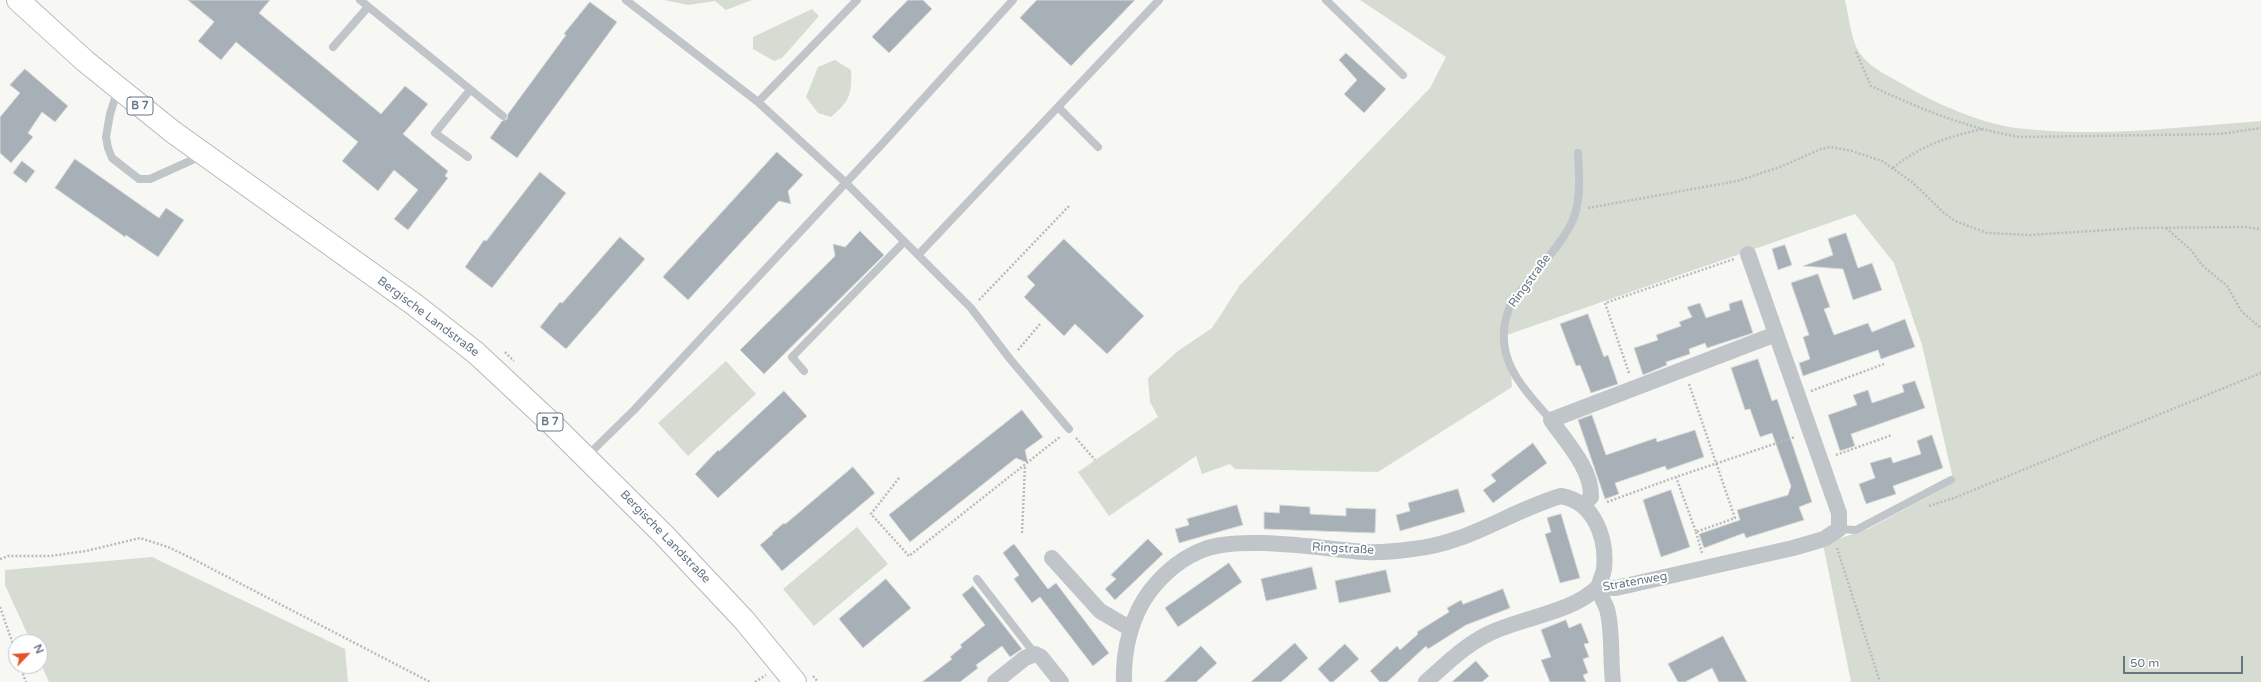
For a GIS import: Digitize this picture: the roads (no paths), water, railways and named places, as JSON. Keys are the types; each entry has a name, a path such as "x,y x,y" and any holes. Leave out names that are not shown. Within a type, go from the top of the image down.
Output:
{"main road":[{"name":"Bergische Landstraße","path":"18,0 51,32 118,88 205,155 453,334 502,376 586,457 703,575 796,682"}],"street":[{"path":"1748,254 1839,513 1836,531"},
{"path":"1551,420 1776,334"},
{"name":"Ringstraße","path":"1124,682 1131,629 1143,600 1162,576 1184,560 1206,549 1247,544 1367,552 1415,549 1456,540 1508,516 1561,496 1570,498 1586,509 1591,497 1592,489 1588,478 1576,456 1551,420"},
{"path":"1586,509 1601,531 1604,553 1603,577 1598,587 1607,610 1614,682"},
{"name":"Stratenweg","path":"1426,682 1462,650 1485,636 1510,625 1579,602 1598,587 1616,588 1793,548 1824,539 1836,531"},
{"path":"1052,558 1100,611 1131,629"},
{"path":"995,682 1025,658 1035,654 1042,657 1061,682"}],"lane":[{"path":"360,0 503,116"},
{"path":"626,0 758,102 846,183 971,308 1010,359 1069,429"},
{"path":"758,102 857,0"},
{"path":"586,457 634,410 846,183 1013,0"},
{"path":"918,255 1159,0"},
{"path":"1326,0 1403,75"},
{"path":"333,47 368,6"},
{"path":"118,88 110,114 106,137 108,148 112,158 139,179 150,179 205,155"},
{"path":"468,157 435,133 470,90"},
{"path":"1058,107 1098,147"},
{"name":"Ringstraße","path":"1551,420 1521,386 1510,367 1503,334 1506,316 1510,306 1564,236 1575,211 1579,179 1578,153"},
{"path":"804,371 792,357 904,242"},
{"name":"Stratenweg","path":"1836,531 1856,530 1951,480"},
{"path":"976,579 1035,654"}]}
